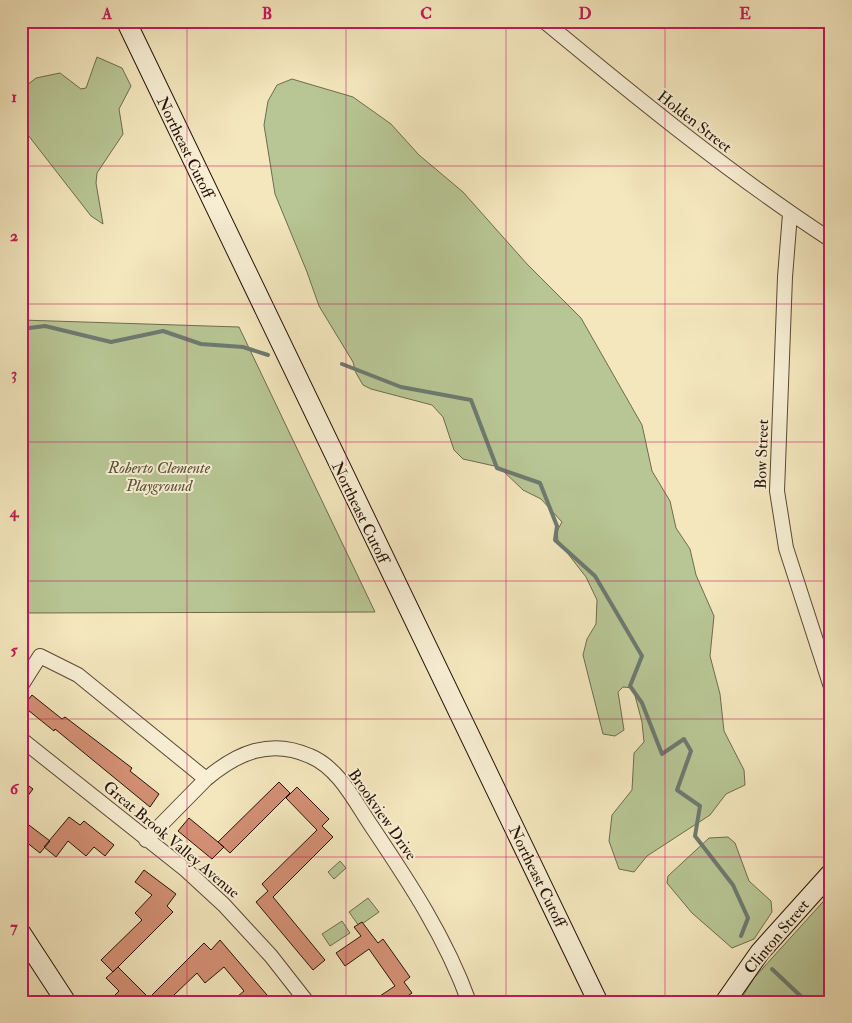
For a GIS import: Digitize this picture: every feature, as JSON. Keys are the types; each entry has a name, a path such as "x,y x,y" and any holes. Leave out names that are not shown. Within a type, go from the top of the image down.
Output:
{"main road":[{"name":"Northeast Cutoff","path":"126,21 598,1002"},
{"name":"Clinton Street","path":"725,1002 760,952 831,873"},
{"path":"21,933 66,1002"}],"street":[{"name":"Holden Street","path":"544,21 684,136 790,214 831,240"},
{"name":"Bow Street","path":"790,214 785,277 777,491 786,548 831,687"},
{"path":"21,686 40,656 64,667 78,675 206,779"},
{"name":"Great Brook Valley Avenue","path":"21,739 186,870 224,905 271,956 306,1002"},
{"name":"Brookview Drive","path":"146,840 206,779 234,757 261,750 285,749 312,756 333,773 344,785 430,918 453,962 468,1002"}],"green space":[{"path":"97,57 122,68 131,86 119,109 123,134 97,173 96,183 103,224 91,216 21,126 21,90 36,78 60,73 81,89 86,88"},
{"path":"292,79 353,97 391,124 419,155 463,192 527,264 581,318 642,425 652,471 670,501 676,528 690,549 696,575 714,616 710,656 720,694 724,731 744,770 745,785 726,794 710,815 647,856 634,872 619,869 609,841 612,815 632,790 634,753 644,742 642,722 633,688 623,687 618,692 624,730 615,736 603,734 583,655 587,639 596,624 597,600 586,577 558,541 557,531 562,522 541,499 523,490 499,467 463,459 454,450 443,417 432,405 371,389 363,385 356,373 353,362 319,306 275,194 264,125 268,101 277,85"},
{"name":"Roberto Clemente Playground","path":"21,320 239,327 375,612 21,613"},
{"path":"728,837 735,843 749,881 771,901 772,912 754,939 732,948 692,913 667,883 668,876 709,838"},
{"path":"340,861 346,868 334,879 328,872"},
{"path":"831,893 831,1002 739,1002 754,978"},
{"path":"368,898 379,912 359,926 349,912"},
{"path":"342,921 350,933 330,946 322,934"}],"building":[{"path":"32,695 62,719 65,717 132,768 130,771 159,794 150,807 55,729 54,731 23,706"},
{"path":"21,780 33,789 21,805"},
{"path":"279,782 290,793 230,853 218,842"},
{"path":"297,787 329,819 322,826 333,837 273,897 325,960 313,970 256,902 268,891 262,884 317,830 286,798"},
{"path":"69,817 80,825 84,821 114,845 105,856 94,847 86,856 68,841 56,857 44,847"},
{"path":"189,818 224,847 212,859 178,831"},
{"path":"21,819 50,841 40,853 21,838"},
{"path":"144,870 176,894 167,906 173,912 113,972 101,960 142,920 135,913 152,895 135,882"},
{"path":"362,922 378,943 383,939 410,977 404,982 412,993 399,1002 371,1002 395,986 369,949 345,966 336,953 361,936 354,927"},
{"path":"220,940 273,1002 231,1002 244,991 224,967 205,983 197,973 174,995 181,1002 108,1002 119,991 106,978 118,967 149,998 204,943 211,950"}],"waterway":[{"path":"21,329 45,326 111,342 163,331 201,344 243,347 268,355"},
{"path":"342,364 401,387 471,400 497,468 540,483 557,526 555,540 595,576 642,656 630,686 642,703 662,754 684,739 691,751 677,790 700,806 695,836 733,885 748,918 741,936"},
{"path":"772,969 807,1002"}]}
